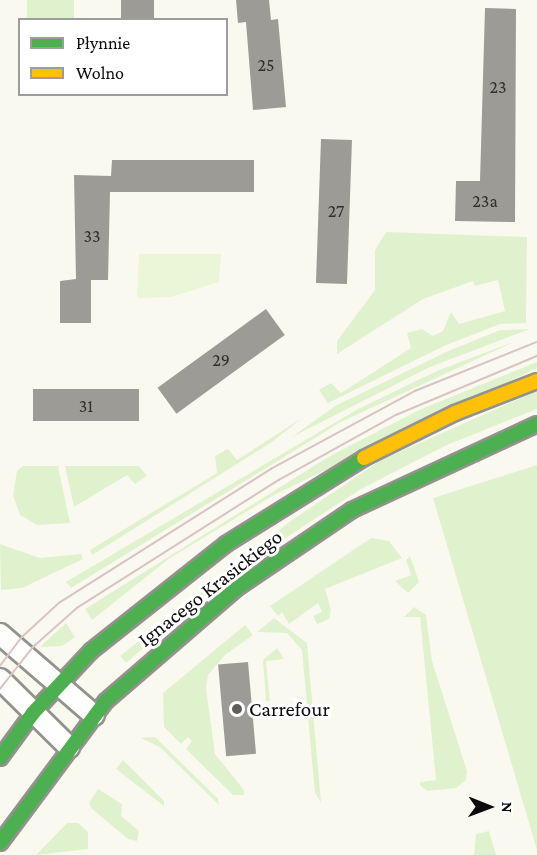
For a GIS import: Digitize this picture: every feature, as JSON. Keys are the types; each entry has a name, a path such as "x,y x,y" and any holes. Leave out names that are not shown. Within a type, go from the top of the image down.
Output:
{"main road":[{"name":"Ignacego Krasickiego","path":"0,758 60,683 155,597 226,544 333,474 455,413 537,381"},
{"name":"Ignacego Krasickiego","path":"0,843 94,715 129,678 285,554 413,478 537,424"}],"street":[{"path":"0,634 60,683 94,715"},
{"path":"0,679 69,747"}],"green space":[{"path":"27,0 74,0 74,18 27,18"},
{"path":"386,232 527,237 526,323 500,324 444,346 328,403 319,390 331,383 341,393 411,348 407,333 422,329 433,336 443,331 451,312 459,324 505,311 498,280 475,286 473,281 423,299 337,354 337,341 375,290 375,250"},
{"path":"139,254 221,254 219,282 171,297 137,298"},
{"path":"530,329 430,367 292,437 335,406 446,352 500,330"},
{"path":"516,341 341,422 71,588 66,582 358,409 439,370"},
{"path":"537,362 537,368 274,495 170,558 92,620 85,609 330,456 419,410"},
{"path":"537,391 537,409 447,445 361,489 227,576 126,663 120,656 288,523 381,460"},
{"path":"302,418 272,442 92,555 90,550 217,473 215,456 228,449 237,460"},
{"path":"537,465 537,850 433,498"},
{"path":"23,466 58,466 70,523 37,525 20,515 13,495 17,471"},
{"path":"65,466 139,466 147,476 135,484 127,475 74,507"},
{"path":"371,538 389,541 402,558 325,589 331,610 329,619 317,624 313,616 322,612 318,603 289,624 282,612 278,616 270,606"},
{"path":"0,544 40,558 81,554 83,559 22,588 1,590"},
{"path":"410,556 419,582 408,593 395,581 411,575 406,560"},
{"path":"414,607 426,615 432,661 467,771 466,780 456,788 427,791 420,785 420,782 436,780 420,617 404,617"},
{"path":"274,618 307,643 321,803 315,793 302,650 287,633 257,632"},
{"path":"66,623 75,637 62,646 40,647"},
{"path":"245,625 253,635 225,655 208,675 206,688 215,754 244,790 244,795 233,795 186,749 192,741 188,737 181,744 164,727 163,693"},
{"path":"277,648 284,659 266,661 270,701 266,701 263,660"},
{"path":"155,737 218,799 219,805 160,747 141,738"},
{"path":"123,760 164,801 164,806 116,769"},
{"path":"98,789 122,804 121,816 139,831 137,841 128,839 91,808 89,803"},
{"path":"67,823 78,823 88,832 88,849 36,855"},
{"path":"489,831 496,855 474,855 476,834"}],"building":[{"path":"121,0 154,0 154,18 121,18"},
{"path":"236,0 269,0 271,20 278,19 286,107 253,110 246,22 238,23"},
{"path":"485,8 516,9 515,222 455,221 456,181 480,181"},
{"path":"321,139 352,140 347,284 316,283"},
{"path":"112,160 254,160 254,192 110,192 108,280 91,280 91,323 60,323 60,281 76,279 74,175 111,176"},
{"path":"266,309 285,335 176,414 158,388"},
{"path":"33,389 139,389 139,421 33,421"},
{"path":"248,662 256,754 226,756 218,665"}],"tram line":[{"path":"0,666 22,637 59,603 271,469 415,391 537,342"},
{"path":"0,689 33,647 77,608 279,480 396,415 537,356"}],"traffic: fast":[{"path":"0,843 106,701 237,588 352,510 537,424"},
{"path":"0,758 33,713 91,651 226,544 364,458"}],"traffic: slow":[{"path":"364,458 455,413 537,381"}],"place":[{"name":"Carrefour","path":"237,709"}]}
